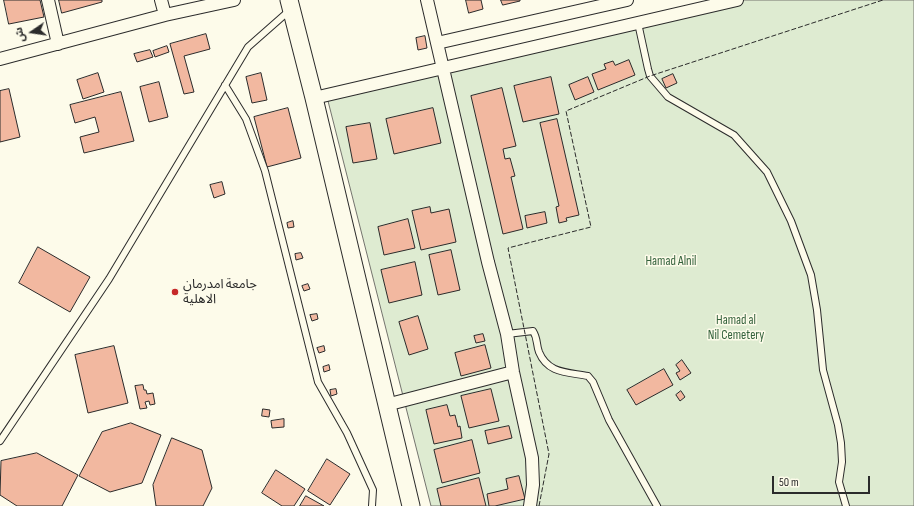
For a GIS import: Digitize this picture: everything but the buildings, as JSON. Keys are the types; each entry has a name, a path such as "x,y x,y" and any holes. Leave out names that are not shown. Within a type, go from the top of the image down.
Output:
{"street":[{"path":"48,0 58,44"},
{"path":"161,0 165,15"},
{"path":"0,59 165,15 234,0"},
{"path":"427,0 488,262 507,334 513,372 532,458 533,485 530,506"},
{"path":"437,43 627,0"},
{"path":"314,98 638,23 712,3 737,0"},
{"path":"290,4 314,98 411,506"},
{"path":"386,405 513,372"}],"lane":[{"path":"0,441 109,279 248,47 290,4"},
{"path":"638,23 650,76 668,97 734,135 767,172 791,221 811,275 817,310 823,370 838,425 841,443 842,462 839,482 846,506"},
{"path":"225,85 246,119 265,171 318,382 346,433 372,490 372,506"},
{"path":"507,334 533,331 537,338 538,349 542,360 551,368 562,372 588,376 593,382 609,420 657,506"}],"green space":[{"name":"Hamad al Nil Cemetery","path":"713,0 914,0 914,506 431,506 327,97"}],"fence":[{"path":"539,506 549,454 508,248 591,227 566,111 650,76 883,0"}],"place":[{"name":"جامعة امدرمان الاهلية","path":"175,292"}],"park label":[{"name":"Hamad Alnil","path":"671,262"}]}
